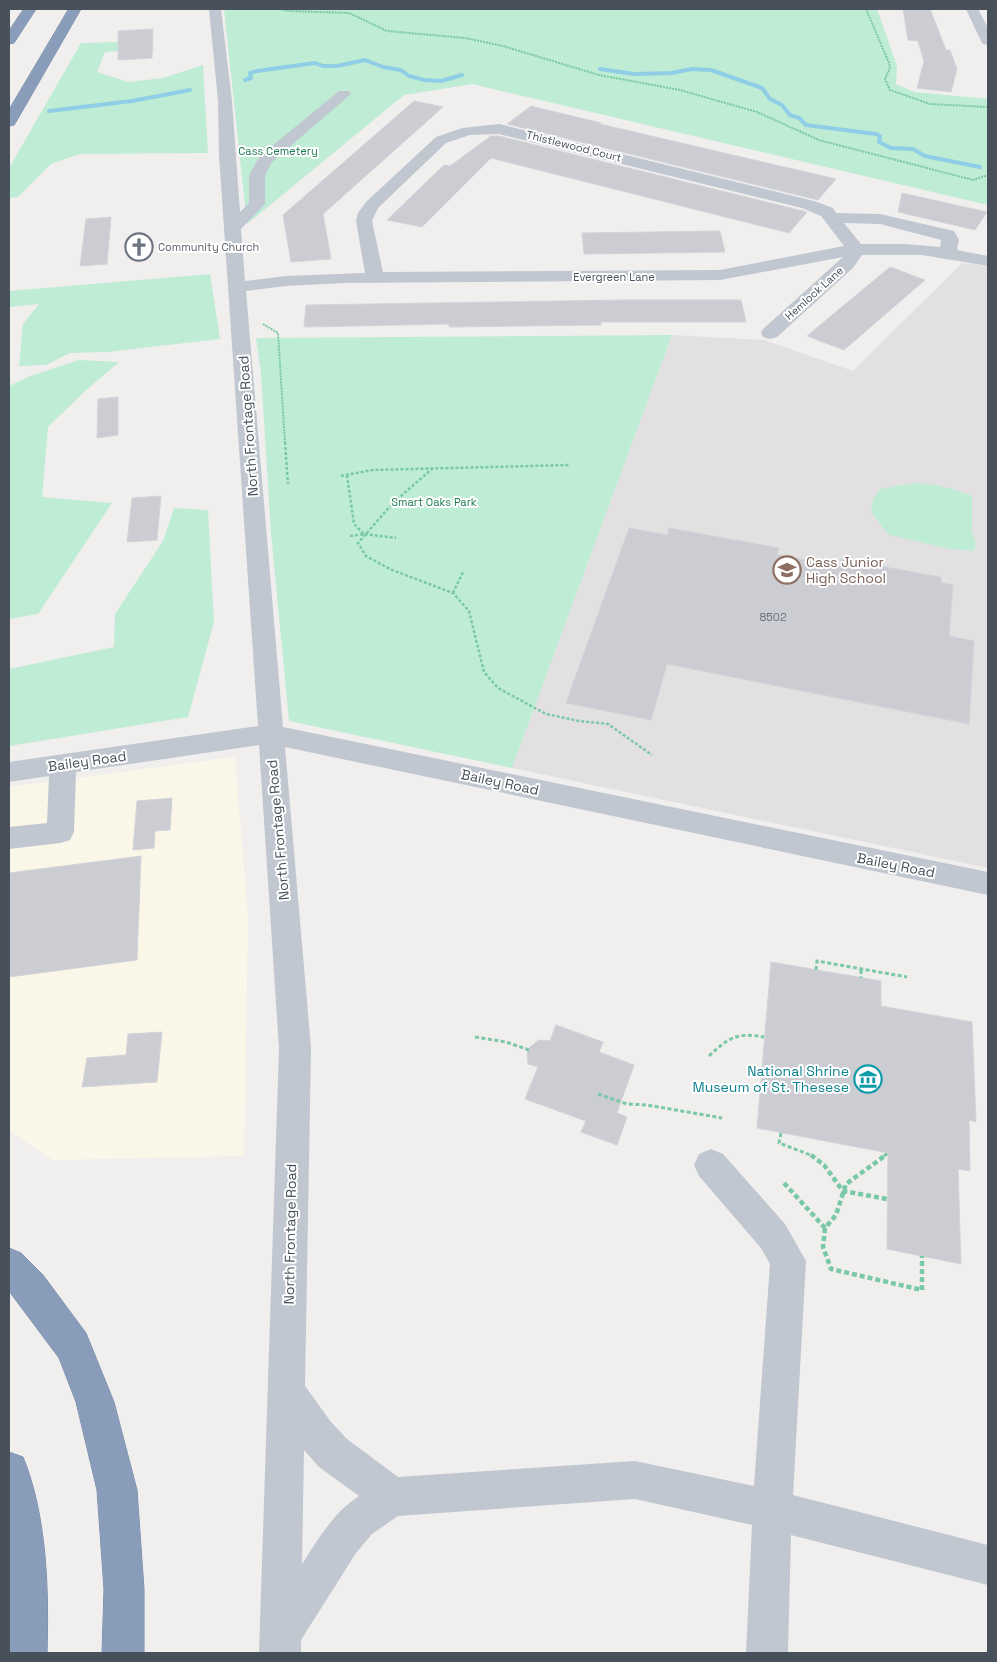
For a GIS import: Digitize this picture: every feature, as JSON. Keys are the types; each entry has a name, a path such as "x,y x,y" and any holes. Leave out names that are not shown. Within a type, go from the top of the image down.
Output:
{"highway":[{"path":"9,40 30,9"},
{"path":"9,122 76,9"},
{"path":"9,1265 30,1288 73,1346 95,1402 117,1490 124,1589 123,1653"},
{"path":"9,1471 24,1547 27,1609 26,1653"}],"street":[{"name":"North Frontage Road","path":"215,9 225,101 227,155 234,227 270,734 295,1048 280,1644"},
{"path":"972,9 988,41"},
{"path":"234,227 258,204 257,175 266,159 344,94"},
{"name":"Thistlewood Court","path":"375,278 364,221 366,213 372,205 441,140 453,134 468,131 499,129 808,204 827,212 856,250"},
{"path":"832,218 880,219 937,231 948,235 950,240 947,254"},
{"name":"Evergreen Lane","path":"238,286 310,280 375,278 720,275 753,271 856,250 895,249 947,254 988,261"},
{"name":"Hemlock Lane","path":"770,333 848,264 856,250"},
{"name":"Bailey Road","path":"9,772 270,734 988,883"},
{"path":"9,838 60,832 63,764"},
{"path":"711,1165 773,1236 788,1261 772,1510 768,1653"},
{"path":"287,1392 317,1436 333,1453 392,1497"},
{"path":"280,1644 342,1539 358,1520 392,1497 603,1480 635,1480 772,1510 988,1565"}],"path":[{"path":"280,9 288,11 349,13 388,31 465,38 502,46 599,75 680,90 757,112 819,140 867,154 973,180 988,175"},
{"path":"866,9 889,63 890,68 886,79 890,90 930,104 988,107"},
{"path":"239,314 278,333 288,484"},
{"path":"341,476 372,470 570,465"},
{"path":"433,468 400,494 364,534 358,543 366,556 392,570 453,593 468,610 484,672 498,688 546,714 579,721 608,724 652,755"},
{"path":"346,475 354,524 364,534"},
{"path":"350,536 364,534 396,538"},
{"path":"453,593 463,572"},
{"path":"816,970 817,961 907,977"},
{"path":"862,970 862,978"},
{"path":"709,1056 722,1043 736,1035 749,1034 764,1037"},
{"path":"476,1037 506,1042 529,1050"},
{"path":"598,1094 628,1104 647,1105 722,1118"},
{"path":"781,1133 779,1143 805,1150 821,1161 843,1191 888,1199"},
{"path":"888,1153 846,1184 836,1216 825,1228 822,1247 831,1269 922,1290 922,1256"},
{"path":"784,1183 825,1228"}],"shaded area":[{"name":"Cass Junior High School","path":"962,263 988,266 988,868 512,768 672,335 764,340 853,371"},
{"path":"235,757 248,919 244,1156 52,1160 9,1130 9,787"}],"green space":[{"name":"Cass Cemetery","path":"224,9 877,9 897,66 896,84 914,92 988,99 988,205 472,84 404,95 247,224"},
{"path":"147,41 155,49 105,52 97,72 128,82 163,78 203,65 208,153 80,154 51,164 18,197 9,198 9,168 81,43"},
{"path":"210,274 220,339 107,352 70,353 46,365 19,366 23,324 39,304 9,307 9,291"},
{"name":"Smart Oaks Park","path":"672,335 512,768 289,721 271,533 261,373 256,338"},
{"path":"79,360 119,362 84,392 48,427 42,497 112,503 38,614 9,619 9,386 28,377"},
{"path":"915,483 944,487 972,496 972,532 976,543 974,551 950,549 889,535 871,512 873,500 880,489"},
{"path":"174,508 208,510 214,622 188,717 9,746 9,669 114,647 115,614 163,541"}],"building":[{"path":"903,9 930,9 946,50 950,50 957,69 951,92 917,88 924,61 918,41 908,40"},
{"path":"153,29 152,58 118,60 118,31"},
{"path":"414,101 443,107 323,214 331,259 291,262 283,215"},
{"path":"531,106 836,179 818,200 507,124"},
{"path":"491,136 499,136 807,212 789,233 491,158 422,227 387,220 444,165 450,166"},
{"path":"902,193 987,212 975,230 898,212"},
{"path":"111,217 107,264 80,266 86,219"},
{"path":"720,231 725,252 584,254 582,233"},
{"path":"890,267 925,280 844,350 807,336"},
{"path":"741,300 746,322 601,322 601,325 449,327 449,324 304,327 306,305"},
{"path":"118,397 118,435 97,438 98,399"},
{"path":"161,496 157,540 127,542 132,498"},
{"path":"629,528 667,535 669,528 779,548 777,555 840,566 841,559 940,577 942,583 953,585 949,636 974,641 969,724 667,664 651,720 566,703"},
{"path":"172,798 170,830 155,831 154,848 133,850 137,801"},
{"path":"141,856 137,960 9,977 9,873"},
{"name":"National Shrine Museum of St. Thesese","path":"771,962 881,981 881,1006 972,1022 976,1122 969,1120 970,1171 958,1169 961,1264 887,1249 888,1153 757,1128"},
{"path":"556,1025 603,1042 599,1052 634,1065 617,1113 627,1117 617,1145 581,1132 586,1121 525,1099 538,1067 528,1064 527,1053 530,1047 539,1040 550,1041"},
{"path":"162,1032 157,1082 82,1087 87,1058 126,1055 128,1034"}],"waterway":[{"path":"245,80 251,78 250,73 257,71 315,63 323,66 337,66 365,60 383,67 401,70 409,76 425,80 441,81 462,75"},
{"path":"600,69 634,74 672,73 692,69 711,70 762,88 770,99 782,105 790,115 799,118 806,125 876,134 880,136 879,142 891,148 913,149 925,156 980,167"},
{"path":"49,111 132,101 190,90"}],"place":[{"name":"Community Church","path":"139,247"},
{"name":"Cass Junior High School","path":"787,570"},
{"name":"National Shrine Museum of St. Thesese","path":"868,1079"}]}
